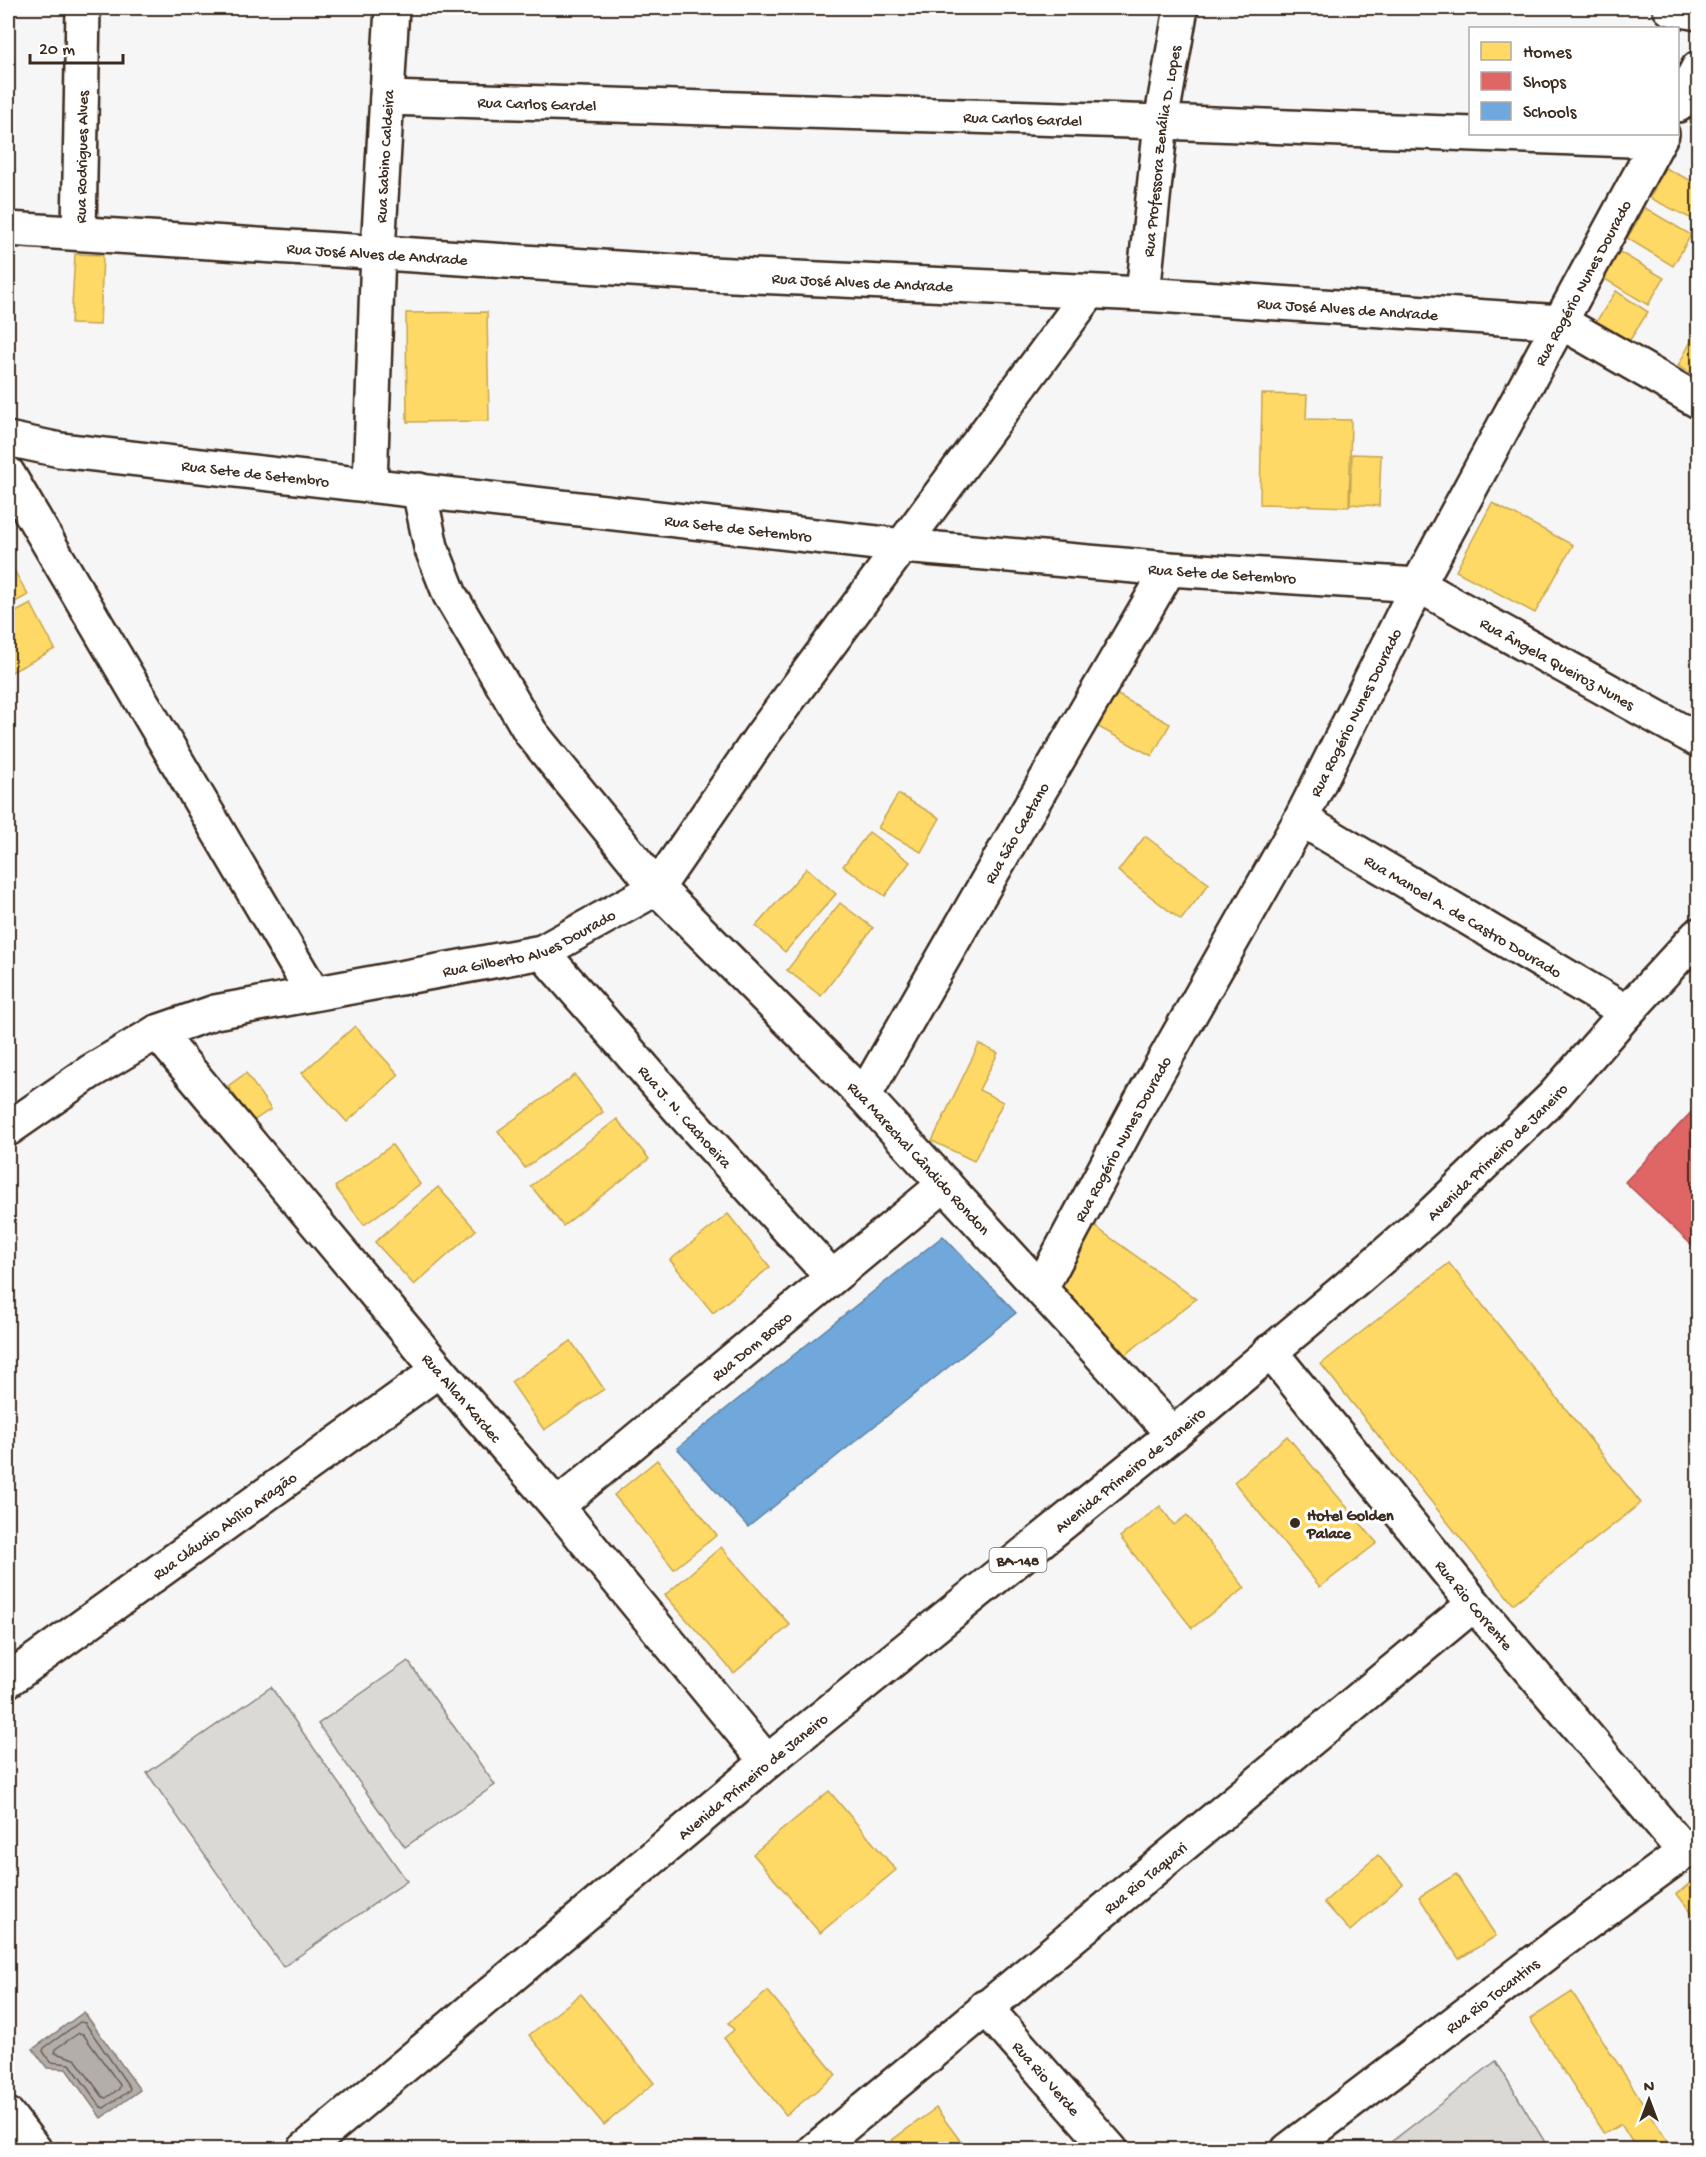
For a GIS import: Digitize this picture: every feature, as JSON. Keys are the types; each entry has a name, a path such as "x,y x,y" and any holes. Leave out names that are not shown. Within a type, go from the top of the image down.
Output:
{"street":[{"name":"Rua Rodrigues Alves","path":"79,233 83,8"},
{"name":"Rua Sabino Caldeira","path":"370,484 378,251 392,8"},
{"name":"Rua Professora Zenália D. Lopes","path":"1143,294 1161,122 1181,8"},
{"path":"1670,8 1698,13"},
{"path":"1679,101 1698,68"},
{"name":"Rua Carlos Gardel","path":"387,98 1469,131"},
{"name":"Rua Carlos Gardel","path":"1593,135 1660,137"},
{"name":"Rua Rogério Nunes Dourado","path":"1041,1288 1140,1103 1300,819 1418,585 1660,137"},
{"name":"Rua José Alves de Andrade","path":"8,229 710,274 1143,294 1561,322 1698,401"},
{"name":"Rua Gilberto Alves Dourado","path":"8,1128 90,1072 157,1032 215,1012 542,952 657,888 762,735 1090,292"},
{"name":"Rua Sete de Setembro","path":"8,439 60,450 903,546 1169,569 1418,585"},
{"name":"Rua Sete de Setembro","path":"8,453 60,450"},
{"path":"8,474 313,993"},
{"name":"Rua Marechal Cândido Rondon","path":"419,490 431,547 450,595 531,733 657,888 864,1096 1173,1434"},
{"name":"Rua São Caetano","path":"864,1096 1169,569"},
{"name":"Rua Ângela Queiroz Nunes","path":"1418,585 1698,740"},
{"name":"Rua Manoel A. de Castro Dourado","path":"1300,819 1627,1012"},
{"name":"Avenida Primeiro de Janeiro","path":"304,2150 767,1762 1173,1434 1434,1212 1553,1097 1698,935"},
{"name":"Rua J. N. Cachoeira","path":"542,952 687,1118 832,1277"},
{"name":"Rua Allan Kardec","path":"157,1032 439,1370 557,1506 767,1762"},
{"name":"Rua Dom Bosco","path":"557,1506 945,1184"},
{"name":"Rua Rio Corrente","path":"1270,1351 1474,1604 1691,1846"},
{"name":"Rua Cláudio Abílio Aragão","path":"8,1680 439,1370"},
{"name":"Rua Rio Taquari","path":"815,2150 1474,1604"},
{"name":"Rua Rio Tocantins","path":"1297,2147 1691,1846"},
{"name":"Rua Rio Verde","path":"986,2007 1110,2150"},
{"path":"8,2115 34,2150"}],"shaded area":[{"path":"408,1661 495,1785 405,1847 318,1724"},
{"path":"271,1687 407,1881 283,1967 147,1773"},
{"path":"1496,2061 1549,2149 1382,2149"}],"water":[{"path":"84,2012 140,2090 101,2118 66,2069 47,2068 33,2049"}],"building: Homes":[{"path":"1698,95 1698,126 1685,118"},
{"path":"1665,168 1698,184 1698,222 1650,198"},
{"path":"1645,208 1691,235 1673,266 1627,238"},
{"path":"1611,247 1664,278 1648,305 1595,273"},
{"path":"75,254 103,255 100,325 71,324"},
{"path":"1616,291 1648,312 1628,343 1596,322"},
{"path":"487,312 489,421 407,422 406,313"},
{"path":"1698,328 1698,377 1678,366"},
{"path":"1262,394 1307,395 1306,419 1351,420 1349,507 1260,504"},
{"path":"1352,454 1381,455 1379,506 1350,504"},
{"path":"1492,503 1573,545 1535,613 1456,571"},
{"path":"14,570 28,595 8,606 8,573"},
{"path":"31,604 55,649 8,674 8,616"},
{"path":"1109,690 1170,724 1152,756 1091,723"},
{"path":"898,794 940,818 921,852 878,828"},
{"path":"869,832 910,862 885,896 843,866"},
{"path":"1145,836 1209,884 1181,920 1118,871"},
{"path":"807,868 836,894 785,952 756,926"},
{"path":"840,903 873,928 821,996 787,970"},
{"path":"355,1026 399,1075 347,1122 302,1073"},
{"path":"979,1044 998,1053 979,1090 1003,1102 974,1161 932,1141"},
{"path":"246,1073 271,1109 253,1121 228,1086"},
{"path":"575,1075 603,1112 525,1168 498,1131"},
{"path":"617,1119 649,1159 563,1226 531,1186"},
{"path":"392,1145 420,1184 364,1225 335,1187"},
{"path":"438,1187 476,1230 414,1285 375,1242"},
{"path":"728,1214 770,1267 713,1313 670,1260"},
{"path":"1083,1218 1196,1299 1121,1358 1052,1281"},
{"path":"1449,1263 1641,1503 1513,1604 1321,1364"},
{"path":"571,1341 604,1389 544,1430 511,1382"},
{"name":"Hotel Golden Palace","path":"1287,1436 1377,1543 1320,1587 1234,1482"},
{"path":"657,1460 717,1535 674,1569 614,1495"},
{"path":"1160,1506 1174,1525 1187,1515 1245,1588 1192,1628 1120,1537"},
{"path":"721,1547 790,1625 734,1673 665,1595"},
{"path":"829,1791 896,1870 820,1933 753,1854"},
{"path":"1378,1855 1403,1884 1350,1931 1324,1902"},
{"path":"1456,1874 1496,1936 1459,1959 1419,1897"},
{"path":"1698,1876 1698,1921 1677,1894"},
{"path":"768,1991 836,2075 786,2115 724,2038 734,2030 728,2023"},
{"path":"1572,1992 1673,2150 1637,2150 1621,2124 1604,2134 1530,2019"},
{"path":"581,1994 654,2083 604,2125 529,2035"},
{"path":"936,2108 967,2150 898,2150 892,2140"}],"building: Shops":[{"path":"1698,1105 1698,1251 1625,1182"}],"building: Schools":[{"path":"943,1236 1016,1313 748,1527 677,1448"}],"place":[{"name":"Hotel Golden Palace","path":"1295,1523"}]}
